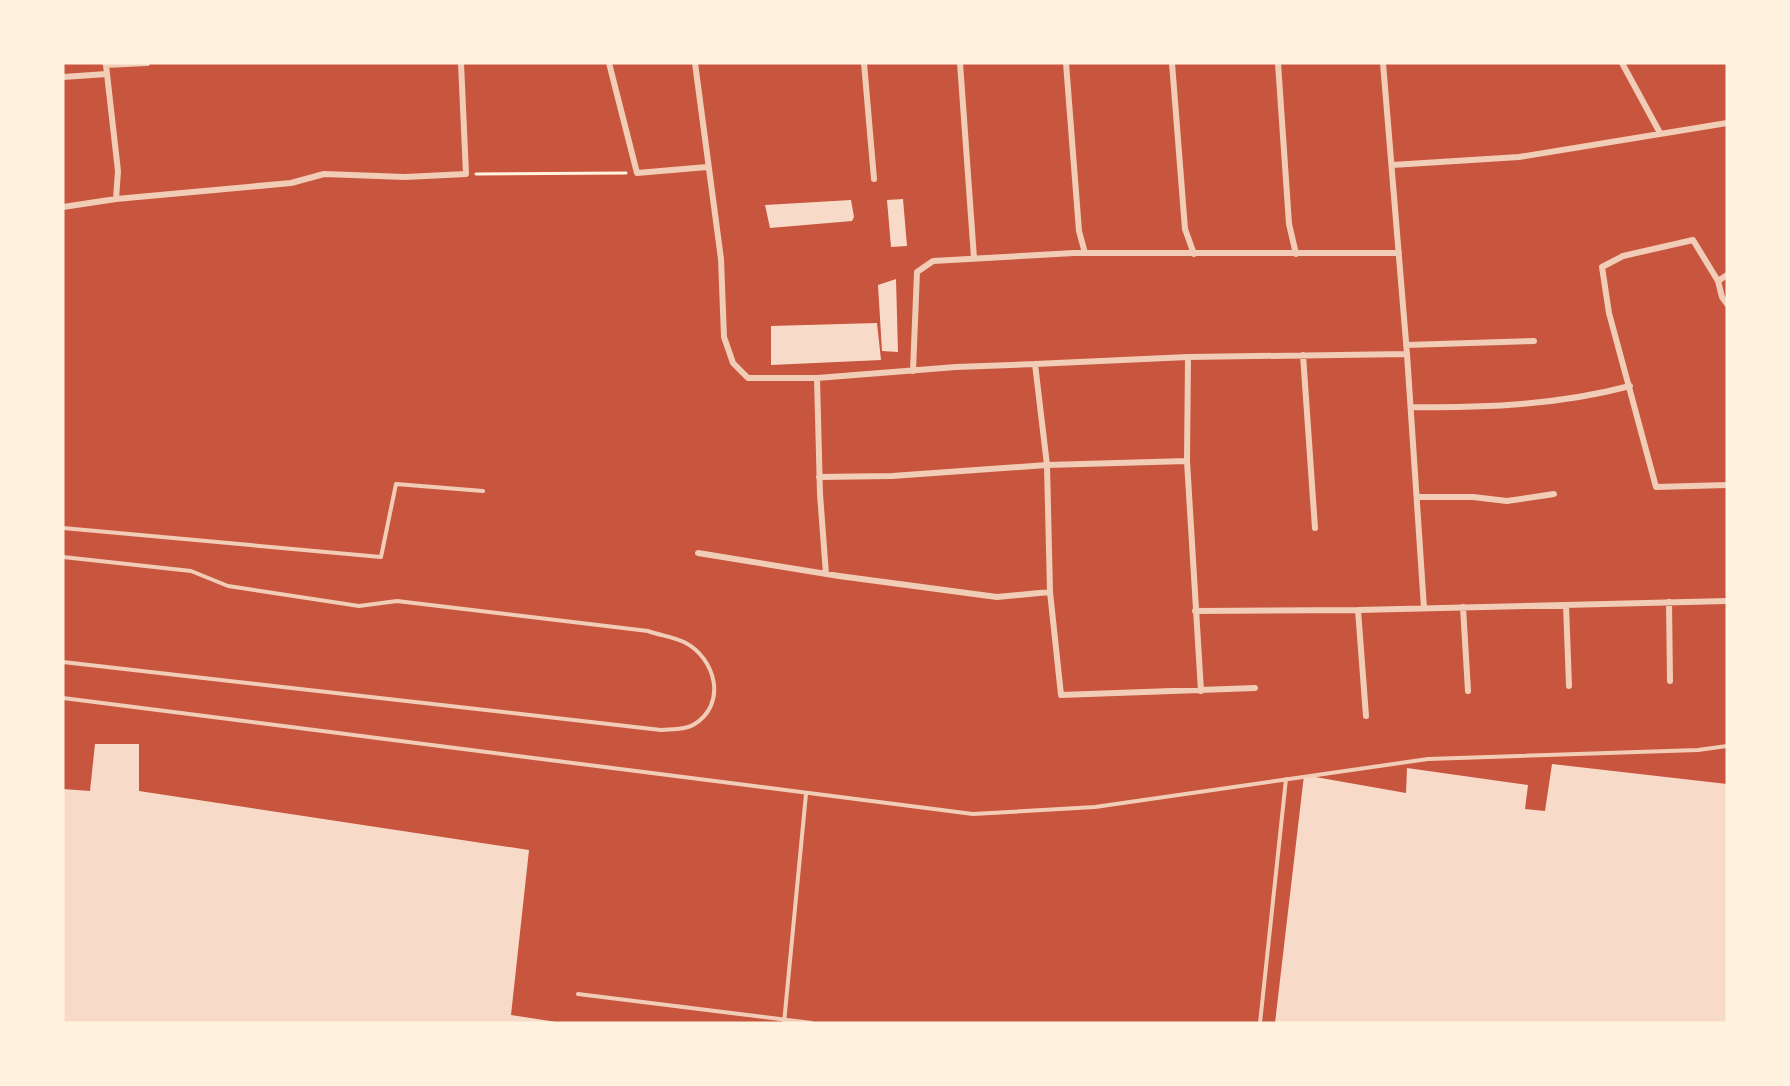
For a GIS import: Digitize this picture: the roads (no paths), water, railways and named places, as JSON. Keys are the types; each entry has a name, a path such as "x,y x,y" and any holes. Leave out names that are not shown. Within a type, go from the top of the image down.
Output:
{"street":[{"path":"116,199 118,171 105,64 147,63"},
{"path":"63,207 116,199 291,183 324,174 405,177 466,174 461,63"},
{"path":"609,63 637,173 707,167"},
{"path":"695,63 707,167 721,258 724,337 733,363 748,378 817,378 1188,357 1407,354"},
{"path":"864,63 874,179"},
{"path":"960,63 974,258"},
{"path":"1066,63 1079,231 1085,253"},
{"path":"1172,63 1185,229 1194,254"},
{"path":"1278,63 1289,224 1296,254"},
{"path":"1383,63 1411,407 1424,608"},
{"path":"1622,63 1660,133"},
{"path":"63,77 107,74"},
{"path":"1392,165 1519,157 1727,123"},
{"path":"1727,304 1722,297 1718,281 1693,240 1623,256 1602,267 1609,313 1656,487 1727,486"},
{"path":"914,371 917,272 933,261 1085,253 1399,254"},
{"path":"1718,281 1727,275"},
{"path":"1406,345 1534,341"},
{"path":"1303,355 1315,528"},
{"path":"1188,357 1187,461 1202,691"},
{"path":"1035,364 1047,465 1050,592 1061,695 1255,688"},
{"path":"817,378 819,477 826,574"},
{"path":"1411,407 1506,406 1573,400 1630,386"},
{"path":"819,477 892,476 1047,465 1187,461"},
{"path":"1416,497 1473,497 1507,501 1554,494"},
{"path":"698,553 826,574 997,597 1050,592"},
{"path":"1195,611 1358,610 1727,601"},
{"path":"1669,602 1670,681"},
{"path":"1566,605 1569,686"},
{"path":"1463,607 1468,691"},
{"path":"1358,610 1366,716"}],"lane":[{"path":"63,528 381,557 396,484 483,491"},
{"path":"63,557 191,571 228,586 359,606 396,601 648,631 684,642 704,659 713,673 716,693 706,714 692,726 661,730 63,662"},
{"path":"63,698 973,814 1095,807 1428,759 1698,750 1727,746"},
{"path":"1260,1023 1286,779"},
{"path":"785,1021 806,794"},
{"path":"578,994 812,1023"}]}
